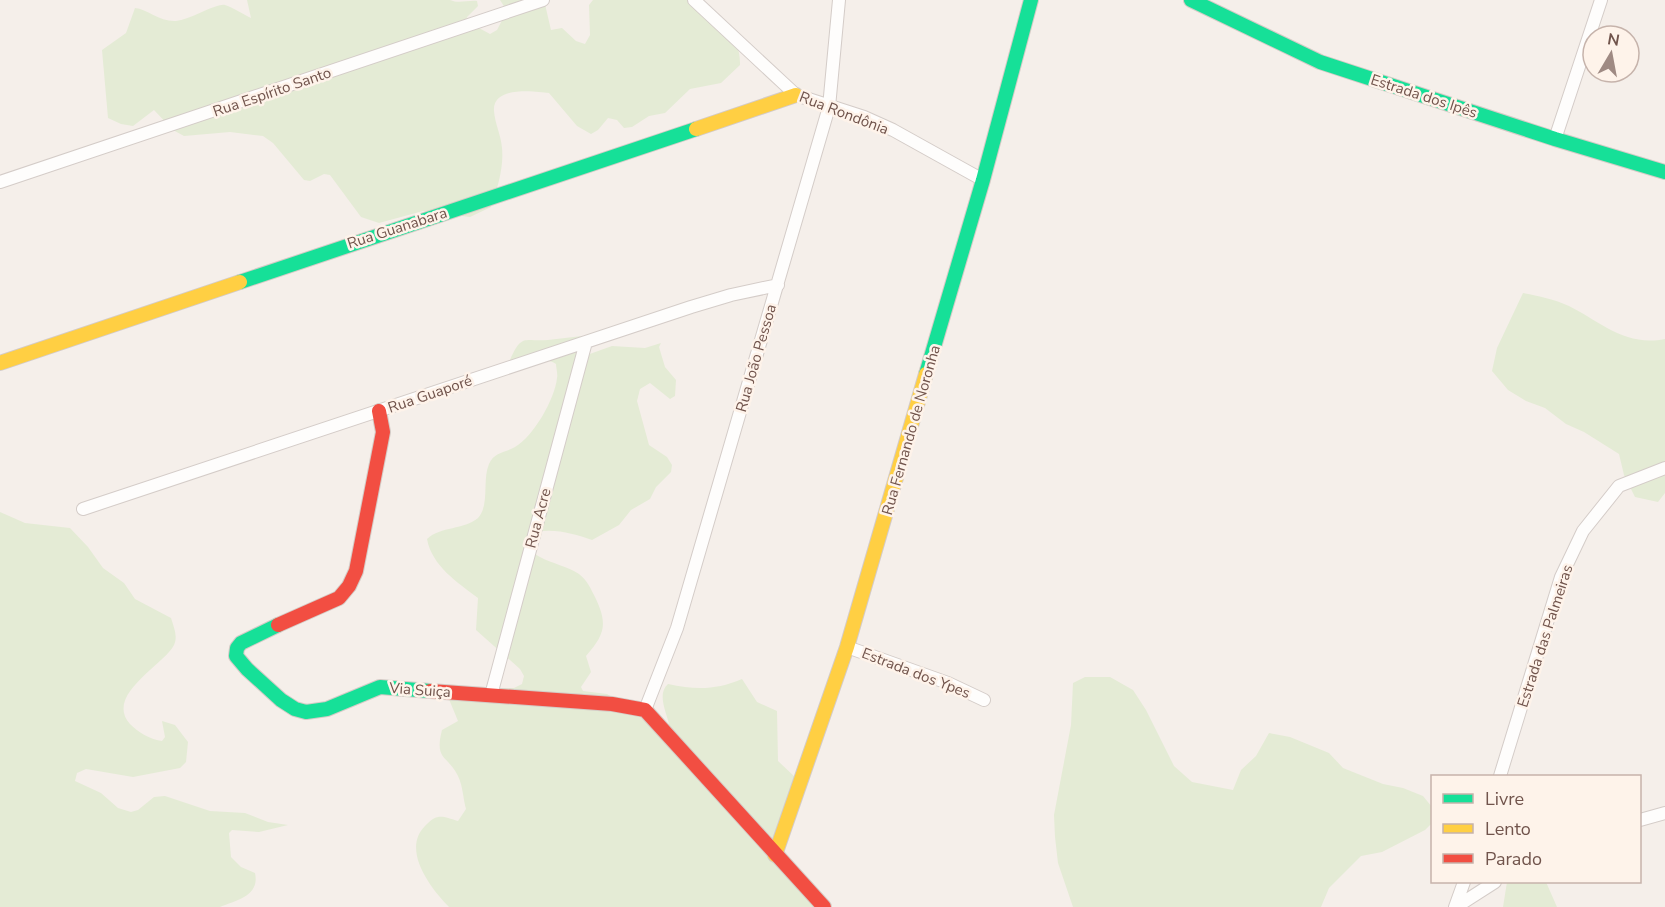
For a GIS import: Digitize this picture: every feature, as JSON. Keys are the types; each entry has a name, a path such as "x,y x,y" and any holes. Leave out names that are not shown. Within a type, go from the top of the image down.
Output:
{"street":[{"name":"Rua Espírito Santo","path":"0,182 543,0"},
{"name":"Rua Rondônia","path":"694,0 795,95 864,117 893,130 983,180"},
{"name":"Rua João Pessoa","path":"645,710 677,628 829,107 839,0"},
{"name":"Rua Fernando de Noronha","path":"775,855 847,647 983,180 1031,0"},
{"name":"Estrada dos Ipês","path":"1191,0 1320,62 1555,139 1665,172"},
{"path":"1555,139 1601,0"},
{"name":"Rua Guanabara","path":"0,363 795,95"},
{"name":"Rua Guaporé","path":"83,509 730,295 778,285"},
{"name":"Rua Acre","path":"491,695 586,342"},
{"name":"Via Suiça","path":"378,411 383,424 383,432 352,583 339,598 258,633 241,643 237,648 236,656 244,667 285,703 297,710 317,711 380,687 612,704 645,710"},
{"name":"Estrada das Palmeiras","path":"1501,775 1562,577 1583,531 1619,486 1665,468"},
{"name":"Estrada dos Ypes","path":"847,647 948,683 984,700"},
{"path":"645,710 824,907"},
{"path":"1641,820 1665,813"},
{"path":"1455,907 1464,883"},
{"path":"1455,907 1493,883"}],"green space":[{"path":"247,0 477,1 478,6 466,21 490,34 497,30 507,11 500,0 544,0 551,30 562,28 576,41 585,44 590,35 589,5 593,0 702,0 729,28 737,46 740,65 721,83 690,89 665,113 649,116 632,127 624,128 617,120 608,118 598,130 591,134 577,126 549,93 524,91 500,97 495,103 494,111 501,143 502,163 491,207 470,217 423,211 379,223 361,217 330,175 324,174 310,181 304,180 273,143 263,136 230,132 184,136 173,130 154,110 133,126 108,118 102,50 126,33 135,8 165,20 176,21 225,5 251,18"},
{"path":"1523,293 1563,304 1625,336 1651,341 1665,339 1665,493 1658,502 1635,497 1624,475 1619,454 1584,432 1566,424 1545,408 1526,401 1508,390 1492,371 1497,348"},
{"path":"582,336 587,338 587,355 612,346 645,348 661,343 659,347 665,367 676,380 675,396 670,399 650,383 640,389 637,401 649,445 667,457 672,465 671,472 656,487 650,499 631,510 619,525 592,540 552,531 527,535 526,545 536,555 582,576 599,606 603,622 601,635 586,656 591,672 581,687 583,691 607,694 665,728 669,724 664,708 663,693 668,684 706,688 742,679 757,702 777,711 778,761 795,777 781,843 788,859 820,907 449,907 434,890 421,869 416,846 418,836 425,826 436,817 458,821 466,809 460,780 441,753 442,730 458,721 446,692 457,688 514,688 522,684 524,676 520,669 476,630 478,598 440,565 427,539 439,532 466,525 478,518 484,506 487,470 491,460 522,442 536,426 548,406 555,387 556,364 541,360 513,368 510,360 521,342"},
{"path":"0,512 25,523 70,528 103,568 124,583 135,599 171,618 176,635 174,645 138,681 124,702 124,713 133,727 145,735 162,741 165,737 162,721 175,725 188,742 186,762 180,768 133,777 86,769 77,773 75,781 101,793 118,808 131,812 138,810 154,797 165,796 210,811 245,813 268,822 288,825 259,832 232,830 229,833 231,857 241,867 255,873 254,887 246,896 220,907 0,907"},
{"path":"1085,677 1110,677 1133,690 1146,710 1174,766 1192,782 1233,790 1241,770 1256,756 1269,733 1290,737 1329,753 1343,768 1383,784 1403,788 1423,796 1431,806 1431,824 1425,830 1382,852 1361,856 1329,888 1321,907 1073,907 1058,863 1054,815 1071,725 1073,683"},
{"path":"1507,883 1546,883 1557,907 1503,907"}],"traffic: fast":[{"path":"926,374 983,180 1031,0"},
{"path":"1191,0 1320,62 1555,139 1665,172"},
{"path":"240,282 696,129"},
{"path":"278,625 241,643 237,648 236,656 281,700 295,709 306,712 327,709 380,687 430,691"}],"traffic: slow":[{"path":"696,129 796,95"},
{"path":"0,363 240,282"},
{"path":"775,855 847,647 926,374"}],"traffic: jam":[{"path":"278,625 339,598 349,586 356,571 383,432 379,411"},
{"path":"430,691 612,704 645,710 824,907"}]}
